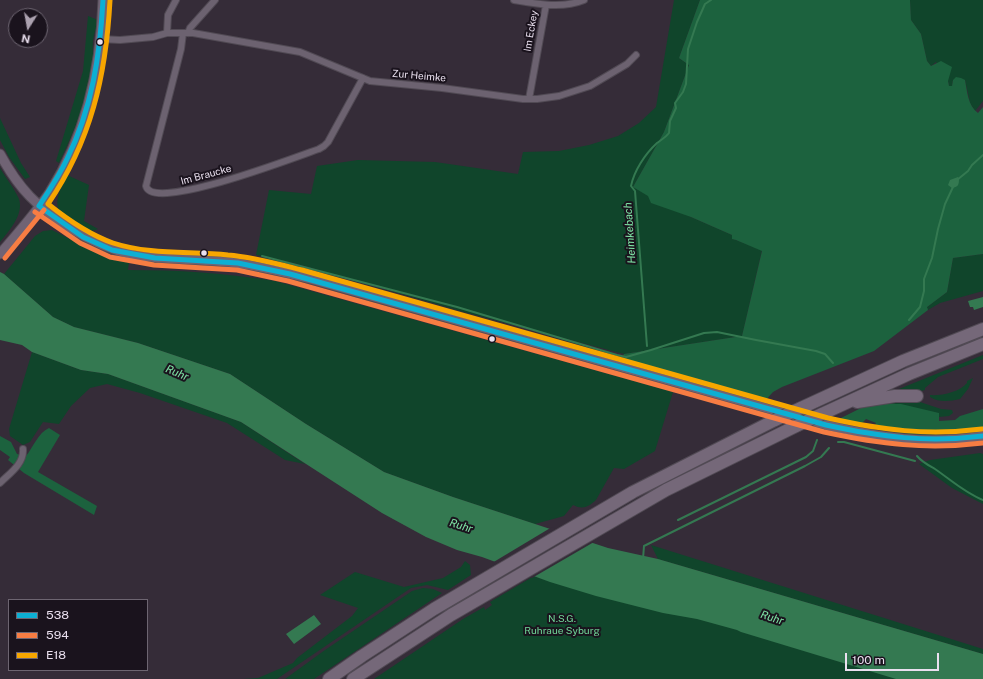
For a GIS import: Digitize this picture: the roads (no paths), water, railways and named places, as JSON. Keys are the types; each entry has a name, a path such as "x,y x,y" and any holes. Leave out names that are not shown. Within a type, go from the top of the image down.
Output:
{"highway":[{"path":"329,679 434,609 633,492 775,420 903,361 983,329"},
{"path":"353,679 451,615 666,490 840,405 983,344"},
{"path":"840,405 895,396 917,396"}],"main road":[{"path":"0,254 55,184 76,142 86,113 95,76 101,39 103,0"},
{"path":"0,154 7,167 25,192 39,206 87,238 98,244 119,251 143,256 240,264 311,279 831,426 866,434 898,439 940,441 983,436"}],"street":[{"path":"166,33 168,15 176,0"},
{"path":"185,33 215,0"},
{"path":"514,0 546,5"},
{"name":"Im Eckey","path":"530,99 546,5 572,4 584,0"},
{"name":"Zur Heimke","path":"101,39 128,40 153,37 166,33 185,33 300,52 324,60 363,78 378,82 442,88 517,99 559,96 590,86 626,64 636,55"},
{"name":"Im Braucke","path":"185,33 146,186 151,192 179,193 206,187 319,149 328,142 363,78"},
{"path":"0,483 20,463 23,456 23,449"}],"water":[{"path":"958,177 959,183 957,186 952,188 948,185 950,180"},
{"name":"Ruhr","path":"0,272 53,317 74,327 138,343 230,374 306,424 384,472 453,497 608,548 658,559 983,654 983,679 896,679 737,630 697,619 663,613 596,596 550,582 482,557 457,550 426,537 382,513 241,422 108,374 81,370 32,352 22,345 0,340"},
{"path":"983,297 983,307 974,310 973,307 970,307 968,301"},
{"path":"314,615 321,624 294,644 286,634"}],"waterway":[{"name":"Heimkebach","path":"647,346 635,191 631,186 632,180 644,157 669,133 670,121 676,108 675,103 683,92 686,84 688,49 705,4 711,0"},
{"path":"957,180 983,155"},
{"path":"909,320 920,307 924,291 924,279 932,258 945,204 953,187"},
{"path":"262,256 457,307 617,355 626,357 651,350"},
{"name":"Heimkebach","path":"651,350 704,333 717,332 816,351 825,354 833,363"},
{"path":"678,520 806,457 813,451 817,440"},
{"path":"838,442 844,442 915,461"},
{"path":"643,559 644,546 805,466 821,457 829,448"},
{"name":"Heimkebach","path":"917,456 923,462 964,490 983,500"}],"park label":[{"name":"N.S.G. Ruhraue Syburg","path":"562,624"}]}
